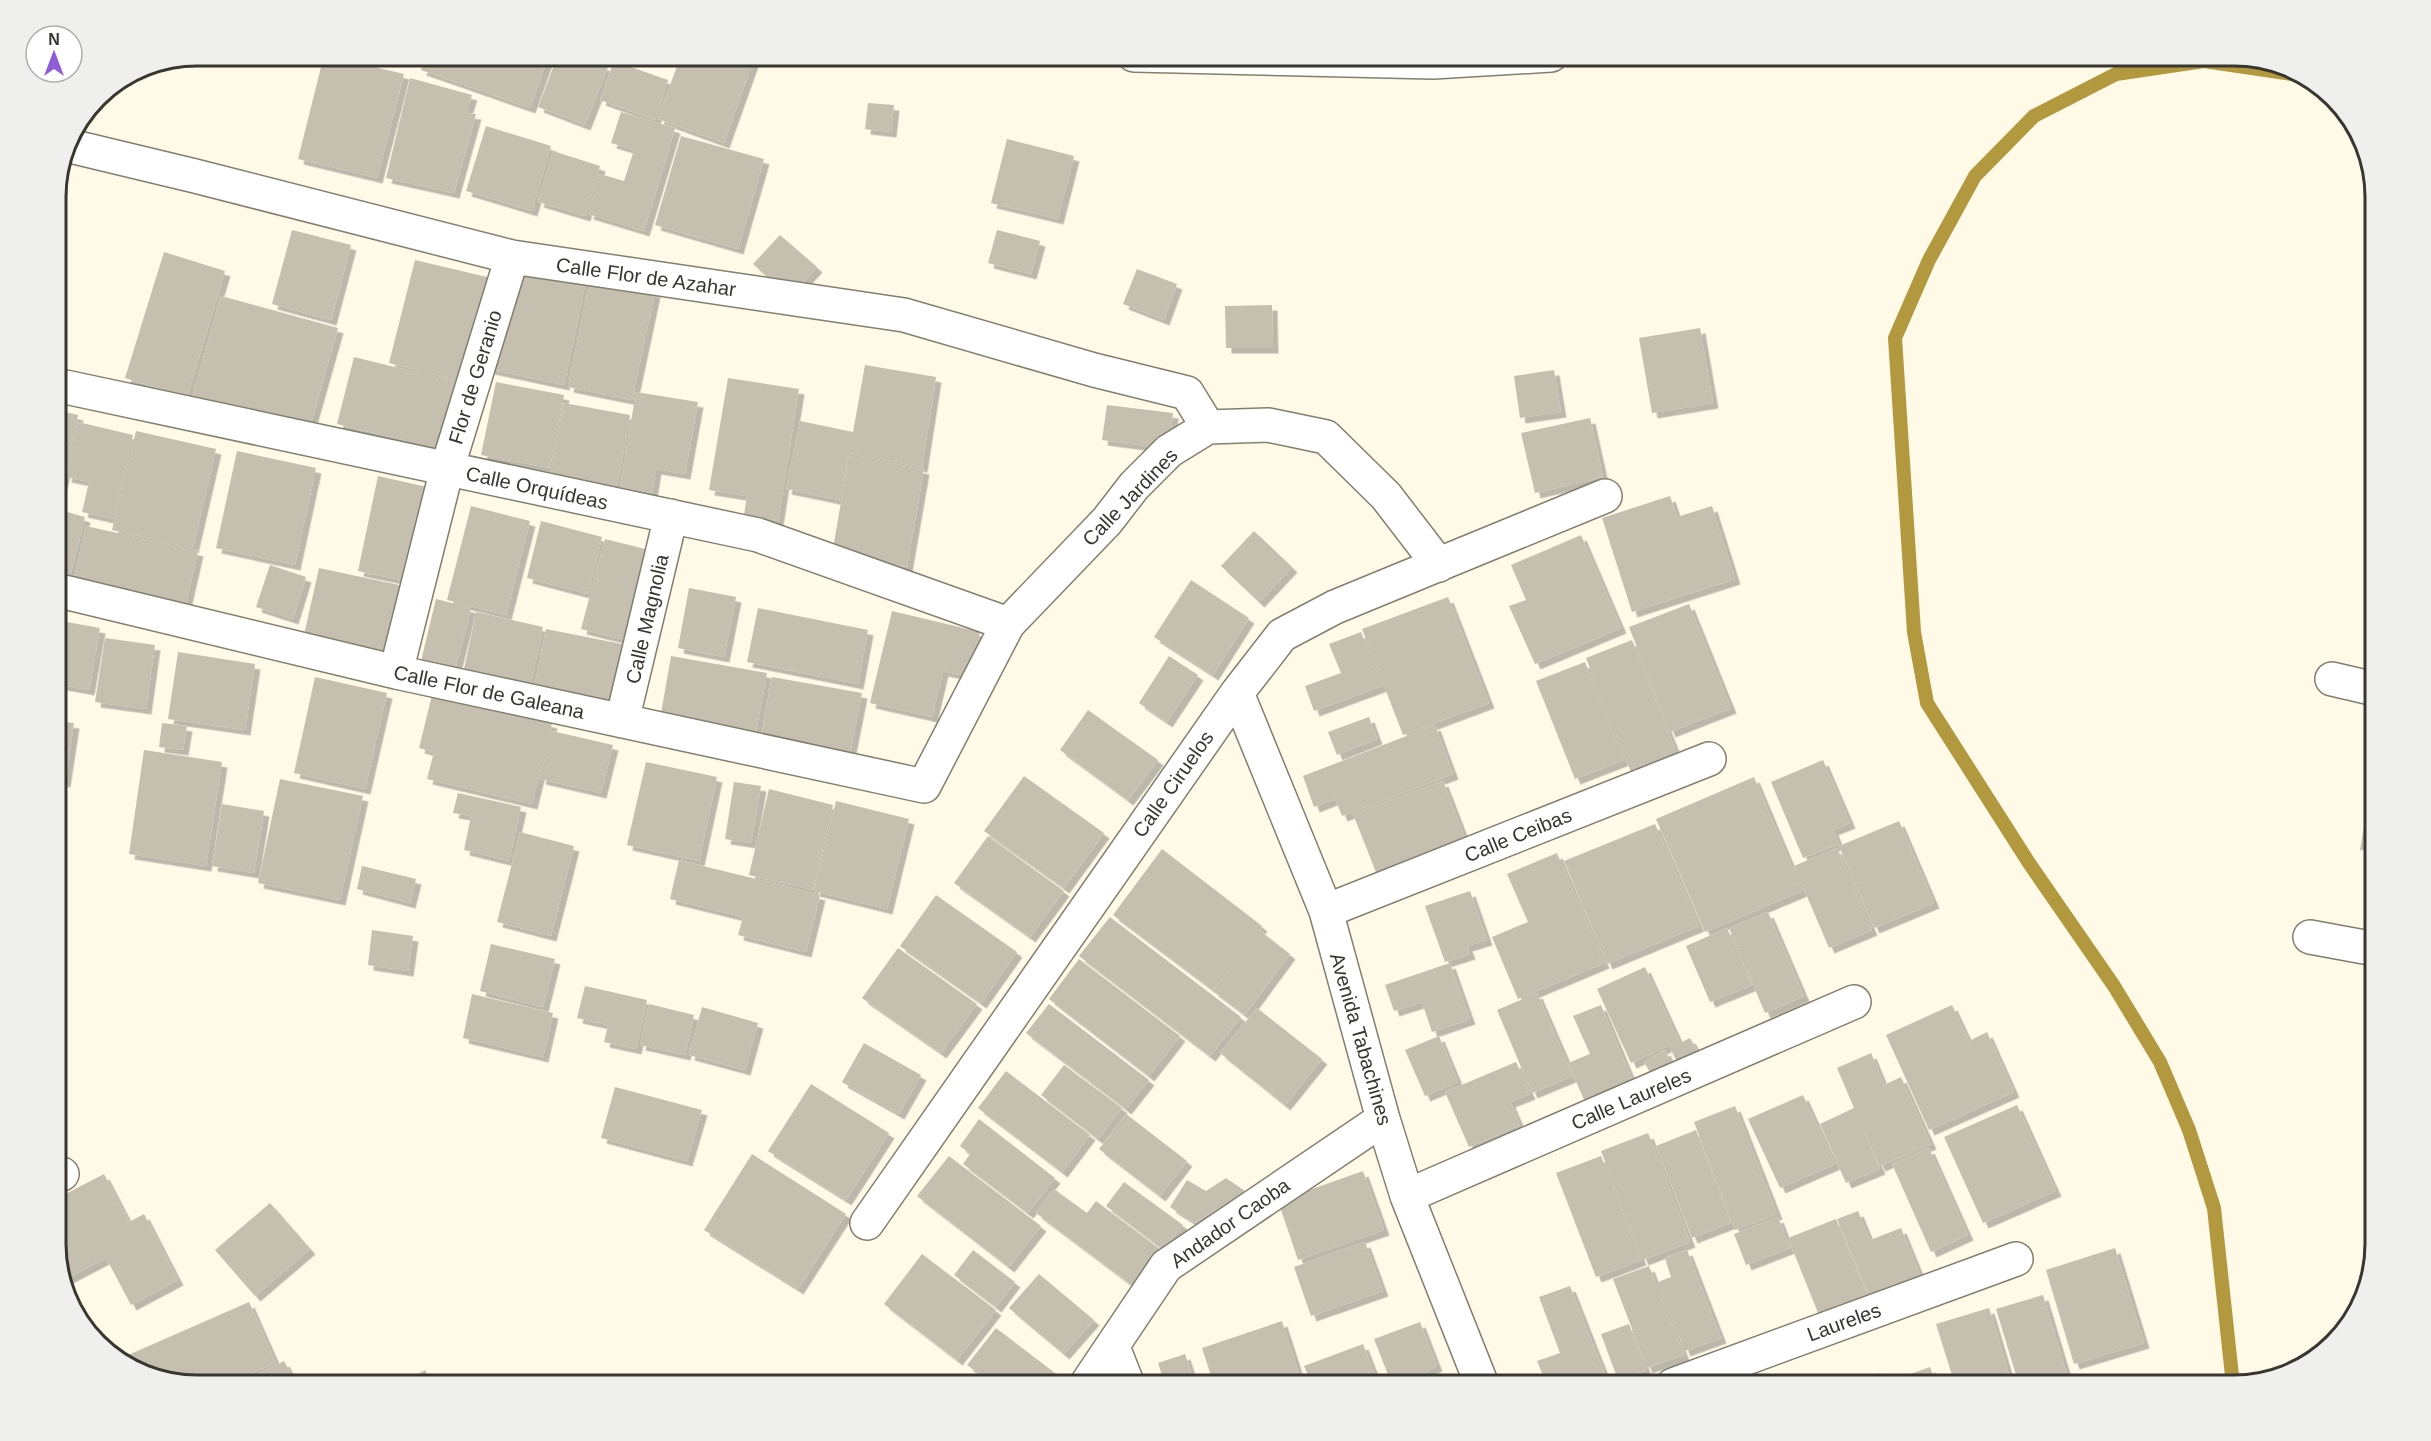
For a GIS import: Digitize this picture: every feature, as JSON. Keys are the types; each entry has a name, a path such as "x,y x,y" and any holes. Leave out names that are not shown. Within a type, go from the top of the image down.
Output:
{"street":[{"name":"Calle Flor de Azahar","path":"76,147 512,257 904,315 1094,370 1187,393 1208,427"},
{"name":"Flor de Geranio","path":"396,672 447,469 512,257"},
{"name":"Calle Orquídeas","path":"66,387 758,535 1008,624"},
{"name":"Calle Jardines","path":"924,786 1008,624 1169,451 1208,427 1268,424 1326,437 1386,496 1439,565"},
{"name":"Calle Ciruelos","path":"867,1223 1237,693 1282,635 1335,607 1605,496"},
{"name":"Calle Magnolia","path":"622,721 671,516"},
{"name":"Calle Flor de Galeana","path":"66,592 396,672 924,786"},
{"path":"2332,679 2365,687"},
{"name":"Avenida Tabachines","path":"1237,693 1326,911 1383,1119 1407,1196 1478,1375"},
{"name":"Calle Ceibas","path":"1326,911 1710,759"},
{"path":"2310,937 2365,947"},
{"name":"Calle Laureles","path":"1407,1196 1854,1002"},
{"name":"Andador Caoba","path":"1094,1375 1166,1266 1383,1119"},
{"name":"Laureles","path":"1703,1375 2016,1259"},
{"path":"1113,1347 1124,1375"}],"building":[{"path":"321,66 370,66 404,74 377,178 298,159"},
{"path":"422,66 545,66 530,108 421,70"},
{"path":"554,66 608,67 585,125 538,107"},
{"path":"612,66 628,66 668,80 655,120 600,100"},
{"path":"677,66 751,66 724,143 658,119"},
{"path":"410,78 472,95 466,113 476,114 454,193 386,178"},
{"path":"868,103 894,105 891,132 865,129"},
{"path":"621,112 675,128 644,231 588,214 600,174 624,181 634,150 611,143"},
{"path":"486,126 551,146 532,211 466,191"},
{"path":"681,136 764,159 738,249 655,225"},
{"path":"1007,139 1074,156 1058,219 991,203"},
{"path":"553,151 600,166 585,216 538,202"},
{"path":"292,230 351,245 331,320 272,304"},
{"path":"997,230 1040,241 1031,274 988,263"},
{"path":"780,235 817,267 790,297 753,264"},
{"path":"164,252 225,271 187,397 125,378"},
{"path":"415,260 491,278 466,383 389,363"},
{"path":"512,265 586,281 564,385 489,369"},
{"path":"1137,269 1177,284 1164,320 1123,304"},
{"path":"590,279 655,292 632,400 568,387"},
{"path":"221,296 338,328 309,430 192,398"},
{"path":"1272,305 1273,348 1226,348 1225,306"},
{"path":"1700,328 1713,403 1652,413 1639,338"},
{"path":"354,357 460,383 444,450 337,424"},
{"path":"865,365 936,377 922,467 849,454 839,500 786,489 800,421 853,432"},
{"path":"1554,370 1561,412 1520,418 1514,376"},
{"path":"728,378 799,389 777,527 743,521 747,496 709,490"},
{"path":"496,382 564,395 550,468 481,455"},
{"path":"636,392 698,402 685,474 656,469 652,493 620,487"},
{"path":"564,403 630,415 617,486 551,474"},
{"path":"1107,405 1173,413 1169,449 1102,440"},
{"path":"66,412 78,415 66,466"},
{"path":"1590,418 1603,477 1535,493 1521,433"},
{"path":"78,422 133,435 113,519 82,512 89,482 66,477"},
{"path":"136,431 216,449 193,548 112,530"},
{"path":"237,451 316,468 295,565 216,548"},
{"path":"849,456 924,469 907,567 832,554"},
{"path":"378,476 436,489 416,583 358,571"},
{"path":"1670,496 1677,517 1712,506 1735,579 1632,612 1602,518"},
{"path":"471,506 530,521 506,615 447,600"},
{"path":"66,512 85,517 66,588"},
{"path":"541,521 602,537 588,594 527,578"},
{"path":"86,526 198,551 184,612 72,587"},
{"path":"1254,531 1292,567 1259,602 1221,566"},
{"path":"1581,535 1621,628 1535,664 1509,606 1526,600 1511,565"},
{"path":"605,539 649,550 626,640 581,629"},
{"path":"270,565 306,577 293,619 256,607"},
{"path":"319,568 413,588 397,656 304,635"},
{"path":"1191,580 1249,618 1213,675 1154,637"},
{"path":"689,588 736,597 724,657 678,648"},
{"path":"1448,597 1489,703 1403,735 1362,629"},
{"path":"436,599 471,608 453,678 419,669"},
{"path":"1689,604 1731,708 1670,732 1629,627"},
{"path":"758,608 868,630 858,684 747,662"},
{"path":"892,611 980,632 969,677 943,671 932,717 870,703"},
{"path":"476,612 543,627 530,688 463,674"},
{"path":"66,622 100,628 89,690 66,686"},
{"path":"546,629 632,646 619,710 533,693"},
{"path":"1361,632 1382,686 1314,711 1305,686 1341,673 1329,644"},
{"path":"105,638 155,645 146,709 95,702"},
{"path":"1632,640 1679,759 1633,777 1586,658"},
{"path":"178,652 255,664 245,730 168,719"},
{"path":"671,656 767,673 755,736 660,719"},
{"path":"1169,656 1198,675 1167,722 1139,703"},
{"path":"1585,662 1624,760 1575,779 1536,681"},
{"path":"315,677 387,693 365,789 294,773"},
{"path":"772,677 862,693 849,759 760,742"},
{"path":"432,695 552,723 532,804 427,779 434,752 419,748"},
{"path":"1088,710 1158,760 1128,800 1060,750"},
{"path":"1369,717 1377,739 1337,755 1328,732"},
{"path":"66,722 74,723 66,775"},
{"path":"162,723 187,726 183,750 159,747"},
{"path":"1435,725 1453,774 1342,816 1335,799 1314,807 1303,776"},
{"path":"552,731 613,745 601,793 540,779"},
{"path":"144,750 222,762 206,866 129,854"},
{"path":"1823,760 1850,823 1833,830 1839,844 1803,858 1771,782"},
{"path":"646,762 717,777 699,861 627,845"},
{"path":"1024,776 1104,833 1064,888 984,831"},
{"path":"1754,777 1802,891 1705,932 1656,819"},
{"path":"280,779 363,796 340,900 258,883"},
{"path":"1443,781 1466,841 1377,875 1353,814"},
{"path":"734,782 761,786 751,843 725,839"},
{"path":"769,789 833,805 813,890 749,875"},
{"path":"458,793 521,807 509,861 464,850 471,816 453,813"},
{"path":"836,801 909,819 887,909 814,891"},
{"path":"222,804 264,811 254,873 212,866"},
{"path":"2365,820 2365,851 2360,850"},
{"path":"1899,821 1934,903 1874,928 1839,846"},
{"path":"1655,824 1699,926 1607,964 1564,861"},
{"path":"520,832 574,846 551,936 497,922"},
{"path":"988,836 1064,891 1030,937 954,883"},
{"path":"1837,848 1872,930 1829,948 1794,866"},
{"path":"1162,849 1262,926 1259,930 1290,954 1245,1015 1213,991 1241,955 1213,990 1113,915"},
{"path":"1557,853 1604,963 1518,999 1492,937 1528,922 1507,874"},
{"path":"679,860 820,895 806,952 738,935 743,917 670,899"},
{"path":"362,866 416,879 410,903 357,889"},
{"path":"1470,891 1487,940 1467,946 1470,954 1445,962 1425,906"},
{"path":"936,895 1017,952 981,1003 900,946"},
{"path":"1768,912 1804,996 1765,1013 1729,928"},
{"path":"1110,917 1241,1017 1210,1056 1079,956"},
{"path":"1727,928 1752,985 1710,1002 1686,946"},
{"path":"372,930 413,936 408,971 368,965"},
{"path":"491,944 555,959 543,1007 480,991"},
{"path":"898,948 977,1004 941,1053 862,998"},
{"path":"1079,959 1180,1036 1149,1076 1049,999"},
{"path":"1450,963 1470,1019 1432,1032 1422,1002 1394,1011 1385,985"},
{"path":"1645,967 1679,1041 1631,1063 1597,989"},
{"path":"585,986 647,1000 636,1049 604,1042 608,1025 577,1018"},
{"path":"1537,993 1573,1076 1532,1093 1497,1010"},
{"path":"472,994 553,1013 543,1057 463,1038"},
{"path":"649,1004 694,1015 685,1055 640,1045"},
{"path":"1049,1004 1149,1080 1126,1109 1026,1033"},
{"path":"1601,1005 1633,1082 1585,1102 1568,1063 1590,1054 1573,1016"},
{"path":"1952,1005 1969,1041 1987,1032 2014,1092 1929,1130 1886,1035"},
{"path":"702,1007 758,1023 745,1070 689,1055"},
{"path":"1257,1008 1322,1059 1285,1105 1220,1053"},
{"path":"1439,1036 1458,1082 1425,1096 1405,1050"},
{"path":"1690,1038 1701,1057 1680,1068 1670,1048"},
{"path":"864,1043 921,1075 899,1114 842,1082"},
{"path":"1665,1050 1675,1070 1655,1081 1644,1062"},
{"path":"1871,1053 1884,1085 1901,1077 1931,1144 1880,1166 1861,1125 1880,1169 1846,1183 1820,1124 1854,1108 1837,1068"},
{"path":"1516,1062 1530,1094 1510,1102 1520,1125 1469,1147 1445,1092"},
{"path":"1064,1065 1122,1108 1098,1139 1041,1095"},
{"path":"1006,1071 1090,1135 1062,1172 978,1108"},
{"path":"811,1084 889,1133 846,1200 768,1151"},
{"path":"615,1087 702,1110 687,1161 601,1138"},
{"path":"1803,1095 1835,1164 1780,1188 1748,1119"},
{"path":"2017,1105 2056,1191 1983,1223 1944,1137"},
{"path":"1735,1106 1777,1214 1735,1230 1694,1122"},
{"path":"1126,1114 1187,1161 1160,1196 1099,1149"},
{"path":"979,1119 1055,1178 1028,1213 963,1164 970,1154 960,1146"},
{"path":"1696,1130 1731,1223 1692,1238 1656,1146"},
{"path":"1648,1133 1690,1242 1643,1260 1601,1151"},
{"path":"1929,1148 1968,1235 1931,1252 1892,1164"},
{"path":"752,1154 846,1214 798,1289 704,1230"},
{"path":"949,1156 1041,1226 1009,1267 917,1196"},
{"path":"1601,1156 1641,1260 1596,1277 1556,1173"},
{"path":"1363,1171 1384,1230 1298,1260 1278,1201"},
{"path":"104,1174 129,1222 144,1214 178,1280 131,1305 106,1258 71,1277 66,1253 66,1194"},
{"path":"1226,1178 1245,1191 1195,1223 1170,1207 1187,1180 1206,1191"},
{"path":"1124,1182 1183,1225 1164,1250 1106,1206"},
{"path":"1054,1189 1087,1213 1096,1201 1161,1250 1133,1286 1036,1213"},
{"path":"270,1203 310,1249 255,1296 215,1250"},
{"path":"1858,1211 1870,1240 1901,1228 1923,1282 1872,1303 1837,1219"},
{"path":"1778,1217 1790,1248 1746,1265 1734,1234"},
{"path":"1836,1219 1871,1303 1822,1323 1788,1238"},
{"path":"1365,1242 1383,1291 1311,1316 1294,1267"},
{"path":"2115,1248 2144,1343 2074,1364 2046,1270"},
{"path":"973,1250 1015,1282 996,1307 954,1275"},
{"path":"1687,1250 1721,1338 1685,1351 1658,1282 1671,1277 1665,1258"},
{"path":"922,1254 996,1310 957,1360 884,1304"},
{"path":"1649,1266 1684,1355 1647,1368 1613,1279"},
{"path":"1039,1274 1094,1320 1064,1354 1009,1308"},
{"path":"1570,1286 1605,1375 1543,1375 1537,1361 1560,1353 1539,1297"},
{"path":"2043,1295 2067,1375 2016,1375 1996,1309"},
{"path":"249,1302 276,1363 247,1375 197,1375 163,1371 128,1355"},
{"path":"1989,1308 2009,1375 1952,1375 1936,1324"},
{"path":"1282,1321 1298,1371 1286,1375 1211,1375 1202,1348"},
{"path":"1420,1322 1437,1366 1428,1370 1430,1375 1388,1375 1374,1339"},
{"path":"1629,1324 1646,1370 1632,1375 1616,1375 1601,1334"},
{"path":"996,1328 1058,1375 980,1375 967,1365"},
{"path":"1363,1344 1375,1375 1308,1375 1304,1366"},
{"path":"1185,1354 1192,1375 1162,1375 1158,1363"},
{"path":"284,1361 292,1375 257,1375"},
{"path":"1930,1367 1933,1375 1908,1375"},
{"path":"425,1370 428,1375 416,1375"}],"waterway":[{"path":"2170,66 2116,74 2034,116 1975,176 1929,260 1895,338 1914,632 1927,703 2029,863 2114,986 2160,1062 2189,1130 2214,1208 2232,1375"},
{"path":"2241,66 2270,71"}]}
